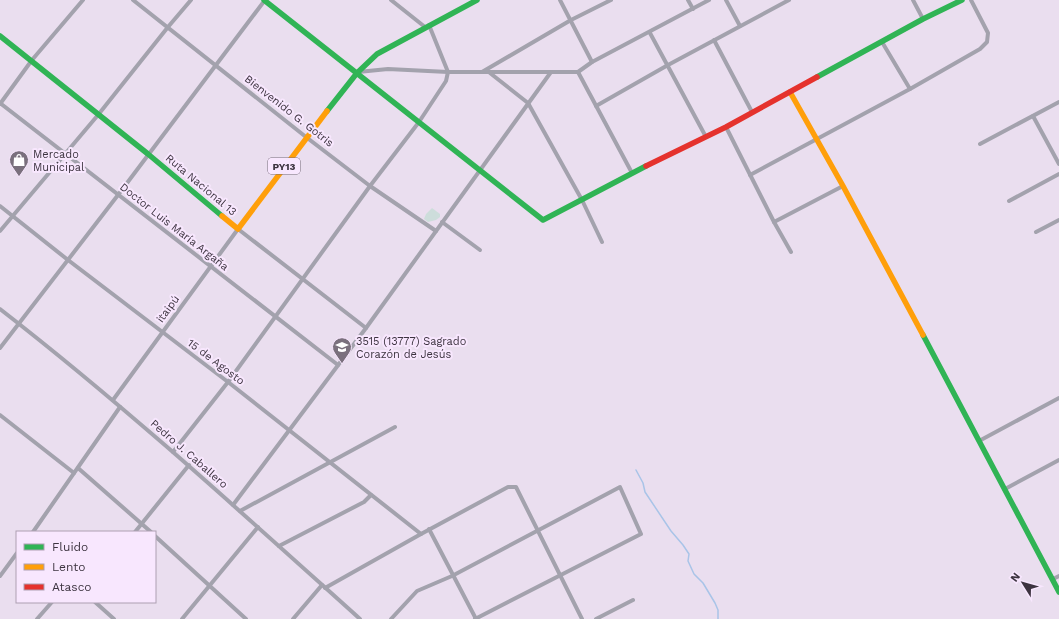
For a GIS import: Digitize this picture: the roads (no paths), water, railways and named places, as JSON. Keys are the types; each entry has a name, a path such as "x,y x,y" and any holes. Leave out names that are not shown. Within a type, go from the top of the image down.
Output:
{"main road":[{"path":"264,0 543,220 726,127 923,19 962,0"},
{"name":"Ruta Nacional 13","path":"0,36 148,154 238,229 306,137 357,72 378,54 477,0"},
{"path":"790,92 843,186 1059,592"}],"street":[{"path":"0,104 32,60 83,0"},
{"name":"Bienvenido G. Gotris","path":"133,0 370,186 436,231"},
{"path":"0,231 191,0"},
{"path":"0,348 118,195 264,0"},
{"path":"173,452 228,382 276,317 370,186 419,122 446,80 448,72 427,26 391,0"},
{"path":"560,0 592,62"},
{"path":"480,73 571,20 611,0"},
{"path":"688,0 693,9"},
{"path":"357,72 388,69 480,73 578,72 592,62 650,33 710,0"},
{"path":"726,0 740,26"},
{"path":"596,106 668,65 789,0"},
{"path":"913,0 923,19"},
{"path":"750,175 910,89 980,49 987,42 988,33 971,0"},
{"path":"650,33 706,137"},
{"path":"714,40 752,112"},
{"path":"882,42 910,89"},
{"path":"233,505 366,328 551,72"},
{"path":"578,72 632,174"},
{"path":"490,73 528,103 582,200 602,242"},
{"path":"980,144 1059,102"},
{"name":"Doctor Luis María Argaña","path":"0,104 338,365"},
{"path":"1033,116 1059,164"},
{"path":"726,127 774,222 791,252"},
{"path":"1009,201 1059,174"},
{"path":"774,222 843,186"},
{"name":"15 de Agosto","path":"0,206 228,382 421,534"},
{"path":"1036,232 1059,220"},
{"path":"442,222 480,250"},
{"path":"238,229 366,328"},
{"name":"itaipú","path":"113,400 238,229"},
{"name":"Pedro J. Caballero","path":"0,309 113,400 189,465 360,619"},
{"path":"979,440 1059,398"},
{"path":"33,531 120,407"},
{"path":"0,415 74,473"},
{"path":"240,511 395,427"},
{"path":"1005,489 1059,460"},
{"path":"136,531 189,465"},
{"path":"78,468 150,531"},
{"path":"293,619 324,586 508,487 516,487 582,619"},
{"path":"391,619 417,591 452,576 620,487 641,534 475,619 452,576 429,529"},
{"path":"279,546 364,502 371,494"},
{"path":"182,619 258,527"},
{"path":"156,537 209,587 246,619"},
{"path":"0,576 16,555"},
{"path":"1053,579 1059,576"},
{"path":"596,619 633,600"},
{"path":"36,619 51,603"},
{"path":"96,603 111,618"}],"waterway":[{"path":"636,470 643,483 645,492 671,531 689,554 688,561 694,574 703,583 715,603 718,610 718,619"}],"place":[{"name":"Mercado Municipal","path":"19,177"},
{"name":"3515 (13777) Sagrado Corazón de Jesús","path":"342,364"}]}
